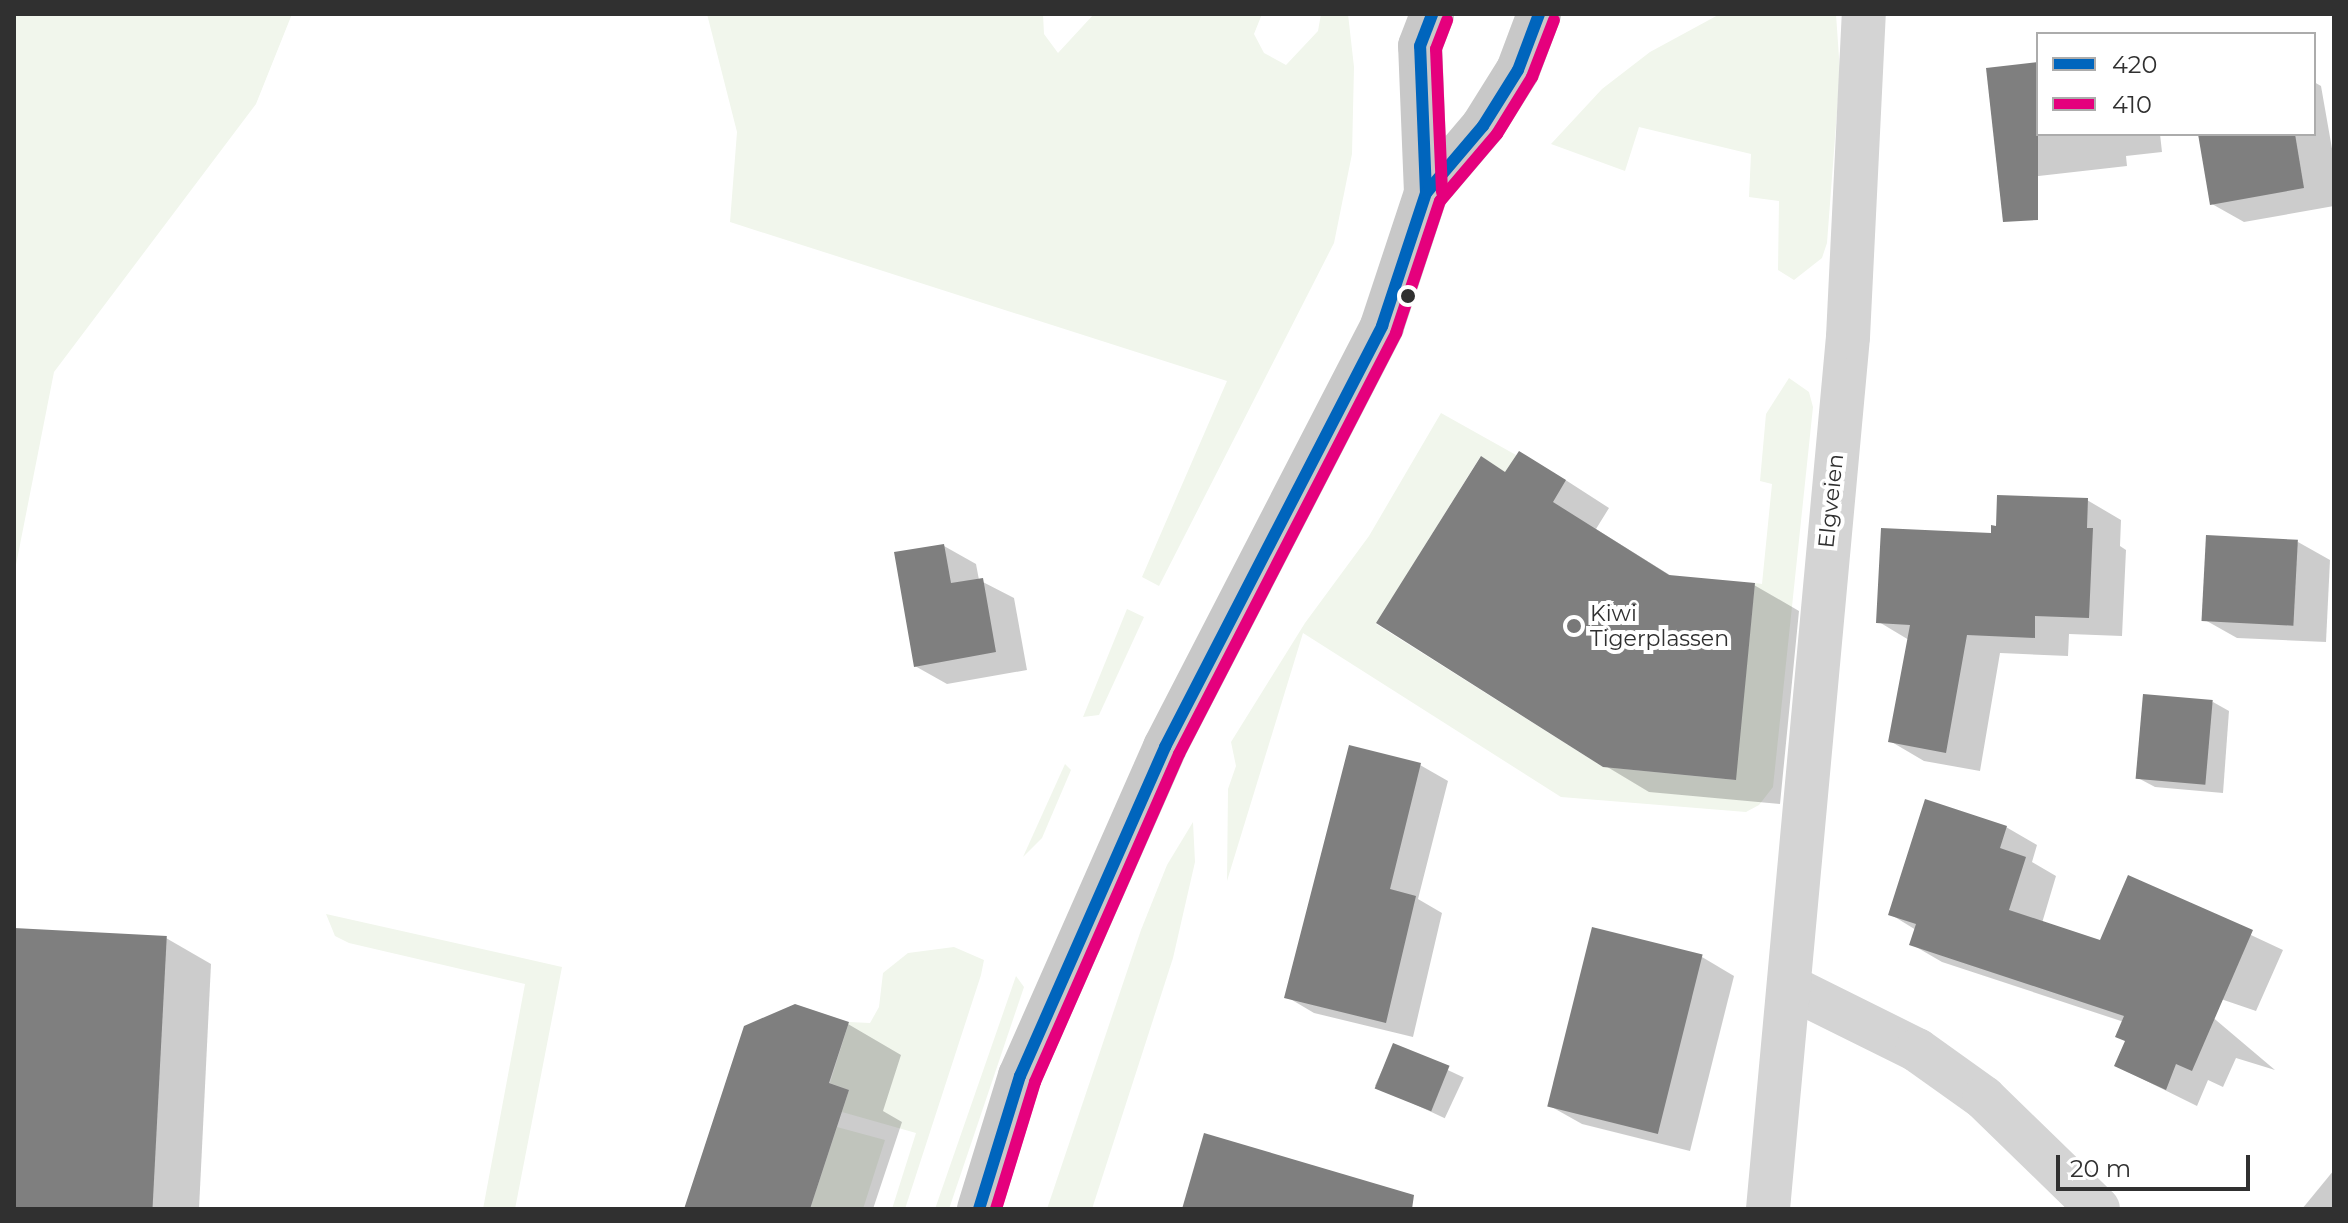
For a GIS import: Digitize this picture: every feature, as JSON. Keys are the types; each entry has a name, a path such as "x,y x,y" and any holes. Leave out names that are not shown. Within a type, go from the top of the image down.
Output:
{"main road":[{"path":"979,1209 1020,1076 1075,945 1165,747 1382,326 1426,193 1420,46 1432,14"},
{"path":"1426,193 1483,126 1518,70 1539,14"}],"street":[{"name":"Elgveien","path":"1768,1209 1790,987 1808,731 1848,337 1864,14"},
{"path":"1790,987 1917,1050 1984,1098 2098,1209"}],"shaded area":[{"path":"14,14 292,14 256,104 54,372 14,575"},
{"path":"707,14 1043,14 1044,34 1058,53 1094,14 1262,14 1254,34 1264,53 1286,65 1318,31 1321,14 1348,14 1354,67 1352,154 1334,243 1159,586 1142,577 1227,381 730,222 737,132"},
{"path":"1720,14 1836,14 1840,72 1827,243 1822,258 1794,280 1778,270 1779,201 1749,197 1751,154 1639,127 1625,171 1551,144 1602,89 1650,52"},
{"path":"1789,378 1809,392 1813,407 1773,787 1759,805 1746,812 1561,797 1303,633 1227,881 1228,789 1236,766 1231,742 1305,623 1369,536 1441,413 1516,455 1506,473 1480,457 1376,624 1603,767 1735,780 1755,583 1762,584 1772,484 1760,481 1766,414"},
{"path":"1127,609 1144,617 1099,715 1083,717"},
{"path":"1065,764 1071,770 1042,838 1023,857"},
{"path":"1193,822 1195,862 1173,958 1092,1209 1047,1209 1141,930 1167,865"},
{"path":"326,914 562,967 515,1209 483,1209 525,984 349,943 335,936"},
{"path":"954,947 984,960 981,975 905,1209 892,1209 916,1133 842,1112 849,1090 830,1083 849,1022 870,1023 879,1007 883,973 908,953"},
{"path":"1016,976 1024,987 949,1209 935,1209"},
{"path":"837,1127 885,1140 863,1209 810,1209"}],"building":[{"path":"2036,62 2038,220 2003,222 1986,68"},
{"path":"2198,136 2295,136 2304,188 2210,205"},
{"path":"1519,451 1566,480 1553,502 1669,575 1755,583 1736,780 1603,767 1376,623 1481,456 1505,472"},
{"path":"1997,495 2088,498 2087,528 2093,528 2089,618 2035,616 2035,638 1967,635 1946,753 1888,742 1910,625 1876,623 1881,528 1991,533 1991,525 1996,526"},
{"path":"2206,535 2298,540 2293,626 2201,621"},
{"path":"944,544 951,583 983,578 996,652 914,667 894,552"},
{"path":"2143,694 2213,700 2205,785 2136,779"},
{"path":"1349,745 1421,763 1390,889 1416,896 1386,1023 1284,998"},
{"path":"1925,799 2007,826 2000,848 2026,857 2009,910 2100,940 2128,875 2253,930 2192,1071 2176,1064 2166,1090 2114,1066 2125,1041 2115,1037 2124,1016 1909,945 1916,924 1888,915"},
{"path":"1592,927 1703,955 1658,1134 1547,1107"},
{"path":"14,928 167,936 152,1209 14,1209"},
{"path":"795,1004 849,1022 829,1083 849,1090 810,1209 684,1209 744,1026"},
{"path":"1393,1043 1450,1066 1431,1111 1375,1088"},
{"path":"1204,1133 1414,1195 1412,1209 1182,1209"}],"transit line":[{"name":"420","path":"1426,193 1420,46 1432,14"},
{"name":"420","path":"979,1209 1020,1076 1165,747 1382,326 1426,193 1483,126 1518,70 1539,14"},
{"name":"410","path":"1442,192 1436,49 1447,20"},
{"name":"410","path":"996,1209 1035,1082 1179,754 1396,333 1440,201 1497,134 1532,77 1554,20"}],"place":[{"name":"Kiwi Tigerplassen","path":"1574,626"}]}
